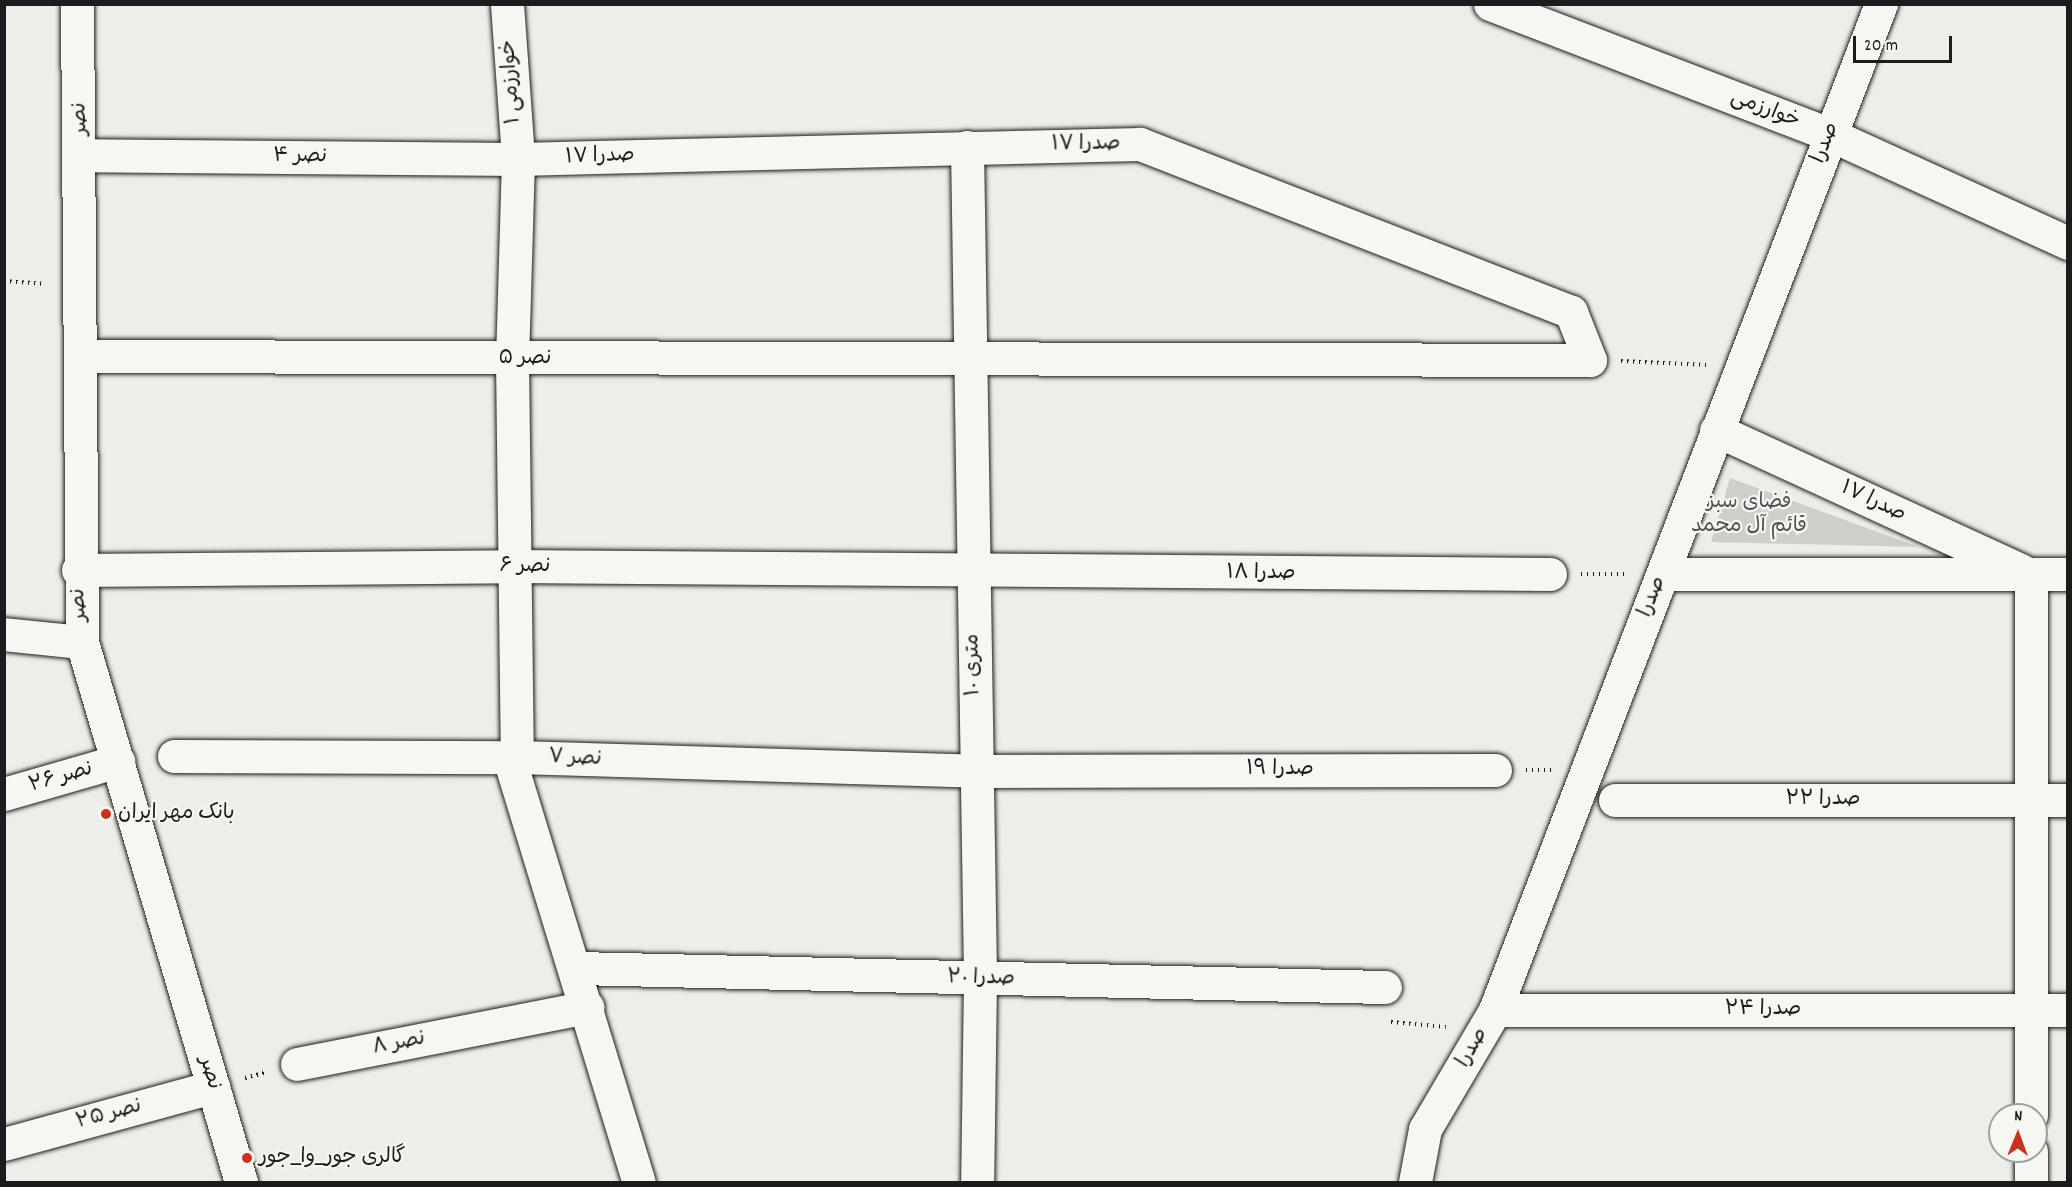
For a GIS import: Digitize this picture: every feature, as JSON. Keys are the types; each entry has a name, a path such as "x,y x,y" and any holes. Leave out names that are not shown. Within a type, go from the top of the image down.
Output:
{"street":[{"name":"نصر","path":"77,4 83,155 78,570 82,642 241,1182"},
{"name":"خوارزمی ۱","path":"507,4 518,159 512,359 517,757 510,761 577,968"},
{"name":"خوارزمی","path":"1490,4 1829,134 2067,243"},
{"name":"صدرا","path":"1415,1182 1425,1129 1488,1022 1584,770 1663,574 1829,134 1881,4"},
{"name":"صدرا ۱۷","path":"518,159 1140,144 1572,312 1590,360"},
{"name":"۱۰ متری","path":"967,147 980,979 977,1182"},
{"name":"نصر ۴","path":"83,155 518,159"},
{"name":"نصر ۵","path":"81,356 969,361 1590,360"},
{"name":"صدرا ۱۷","path":"1716,430 2031,574"},
{"name":"نصر ۶","path":"78,570 515,566 972,574"},
{"name":"صدرا ۱۸","path":"972,574 1550,574"},
{"path":"1663,574 2067,574"},
{"path":"2031,574 2031,1103"},
{"path":"4,634 82,642"},
{"name":"نصر ۷","path":"174,756 517,757 977,771"},
{"name":"نصر ۲۶","path":"4,794 117,761"},
{"name":"صدرا ۱۹","path":"977,771 1496,770"},
{"name":"صدرا ۲۲","path":"1615,800 2067,800"},
{"path":"577,968 639,1182"},
{"name":"صدرا ۲۰","path":"577,968 1385,987"},
{"name":"نصر ۸","path":"297,1064 587,1007"},
{"name":"صدرا ۲۴","path":"1488,1022 2067,1010"},
{"name":"نصر ۲۵","path":"4,1144 213,1087"},
{"path":"2031,1163 2031,1182"}],"path":[{"path":"4,281 80,287"},
{"path":"1590,360 1741,366"},
{"path":"1550,574 1663,574"},
{"path":"1496,770 1584,770"},
{"path":"1385,987 1386,1022 1488,1022"},
{"path":"213,1087 297,1064"}],"green space":[{"name":"فضای سبز قائم آل محمد","path":"1730,478 1919,547 1711,542"}],"place":[{"name":"بانک مهر ایران","path":"106,814"},
{"name":"گالری جور_وا_جور","path":"247,1158"}]}
